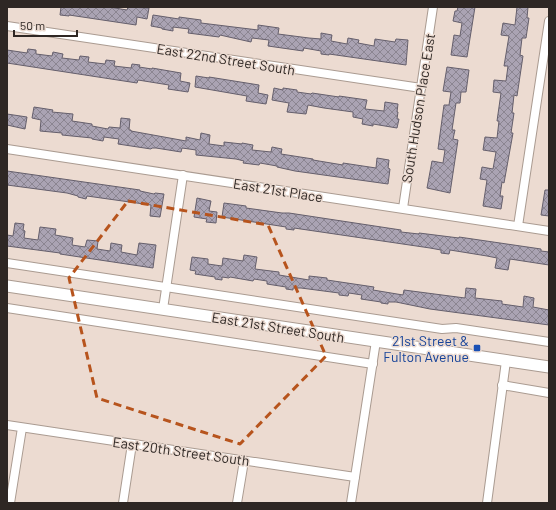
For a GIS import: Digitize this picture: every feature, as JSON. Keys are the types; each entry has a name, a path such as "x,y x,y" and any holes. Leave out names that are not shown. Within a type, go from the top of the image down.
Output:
{"main road":[{"name":"East 21st Street South","path":"7,286 549,367"}],"street":[{"name":"South Hudson Place East","path":"403,208 433,7"},
{"path":"518,226 549,21"},
{"name":"East 22nd Street South","path":"7,26 421,88"},
{"name":"East 21st Place","path":"7,149 549,231"},
{"path":"163,309 183,175"},
{"name":"East 21st Street South","path":"7,263 442,329 456,328 549,342"},
{"name":"East 21st Street South","path":"7,308 373,364"},
{"path":"351,503 376,341"},
{"path":"487,503 506,360"},
{"path":"502,386 549,392"},
{"name":"East 20th Street South","path":"7,425 355,477"},
{"path":"10,503 22,428"},
{"path":"123,503 132,444"},
{"path":"237,503 244,461"}],"highlighted area":[{"path":"128,201 268,225 326,356 240,444 97,398 69,278"}],"building":[{"path":"61,7 109,7 127,10 128,7 149,8 147,19 137,17 136,25 60,15"},
{"path":"458,7 475,7 467,57 451,55 454,35 460,36 462,23 453,21 455,11 457,11"},
{"path":"517,7 528,7 527,18 529,18 526,38 522,38 520,55 523,56 517,96 514,95 512,113 514,113 511,133 513,133 504,183 502,182 500,196 503,196 501,209 483,206 487,180 480,179 482,167 493,169 496,152 483,150 485,137 497,138 499,121 497,121 501,93 493,92 494,80 506,81 508,66 504,66 509,36 501,35 503,23 515,25"},
{"path":"153,15 179,19 179,17 201,20 201,23 258,30 258,25 279,28 278,34 309,38 321,39 321,33 332,35 331,41 347,44 348,38 359,40 358,43 374,46 375,39 395,42 396,39 408,40 406,65 321,54 321,51 304,48 303,51 268,46 269,40 252,38 251,42 220,35 219,37 188,33 189,29 173,27 173,31 162,29 151,26"},
{"path":"28,49 36,50 36,54 52,56 53,52 63,54 62,58 79,60 80,56 89,57 88,62 105,64 106,60 115,61 114,66 131,68 132,64 140,65 139,67 181,73 180,81 190,83 188,92 168,89 169,85 138,80 137,83 7,63 7,50 27,53"},
{"path":"447,67 469,70 466,92 461,92 460,103 456,103 452,130 455,130 453,139 458,140 450,193 427,188 432,161 443,163 445,150 438,149 444,105 449,105 451,92 443,91"},
{"path":"196,76 259,85 258,93 268,95 266,104 246,101 247,96 195,87"},
{"path":"274,88 283,90 283,88 297,90 297,92 311,94 367,100 365,109 384,111 385,102 398,104 397,119 399,119 397,128 373,124 373,126 362,124 363,119 353,117 353,112 308,105 306,114 287,112 289,103 272,100"},
{"path":"34,107 53,110 52,112 73,114 72,121 92,124 92,126 108,129 109,127 120,128 121,118 130,119 129,130 131,131 186,141 186,137 200,140 201,133 210,135 209,144 224,146 224,142 242,143 253,145 252,150 271,152 272,147 282,149 281,154 343,165 343,163 376,168 377,158 389,160 388,168 390,169 388,184 295,171 260,163 259,165 243,163 244,161 236,159 196,155 196,150 182,148 181,152 156,148 151,149 118,144 119,139 104,137 103,141 92,138 62,135 62,133 40,131 41,120 32,118"},
{"path":"7,114 27,117 25,129 7,125"},
{"path":"7,171 140,190 154,194 164,194 160,217 150,216 151,205 87,196 86,199 67,193 7,185"},
{"path":"545,190 549,190 549,216 541,215"},
{"path":"197,198 211,201 209,211 217,212 216,223 206,222 207,219 194,217"},
{"path":"224,203 246,206 246,208 401,230 401,232 459,237 541,249 541,251 549,252 549,265 510,259 508,270 495,268 497,258 487,256 450,250 449,254 441,253 441,250 430,248 294,228 294,230 286,229 286,227 222,217"},
{"path":"15,223 24,224 24,238 38,240 40,227 56,229 55,235 73,238 72,245 85,247 87,240 98,241 97,249 110,251 111,243 122,245 121,252 137,255 139,243 156,245 153,268 7,246 7,235 13,236"},
{"path":"244,255 257,257 255,269 279,272 279,275 309,280 309,276 327,278 327,280 374,287 373,290 403,295 404,290 465,298 466,288 476,289 475,298 502,301 502,304 523,307 524,296 534,298 533,307 549,310 549,325 430,309 396,302 388,302 388,304 381,303 361,299 362,295 349,293 348,296 339,295 339,293 301,288 293,288 293,290 286,289 286,287 267,284 267,281 254,279 253,281 222,277 222,280 215,279 215,277 195,274 196,271 190,270 192,257 208,259 208,264 222,266 223,258 243,261"}],"place":[{"name":"21st Street & Fulton Avenue","path":"477,348"}]}
